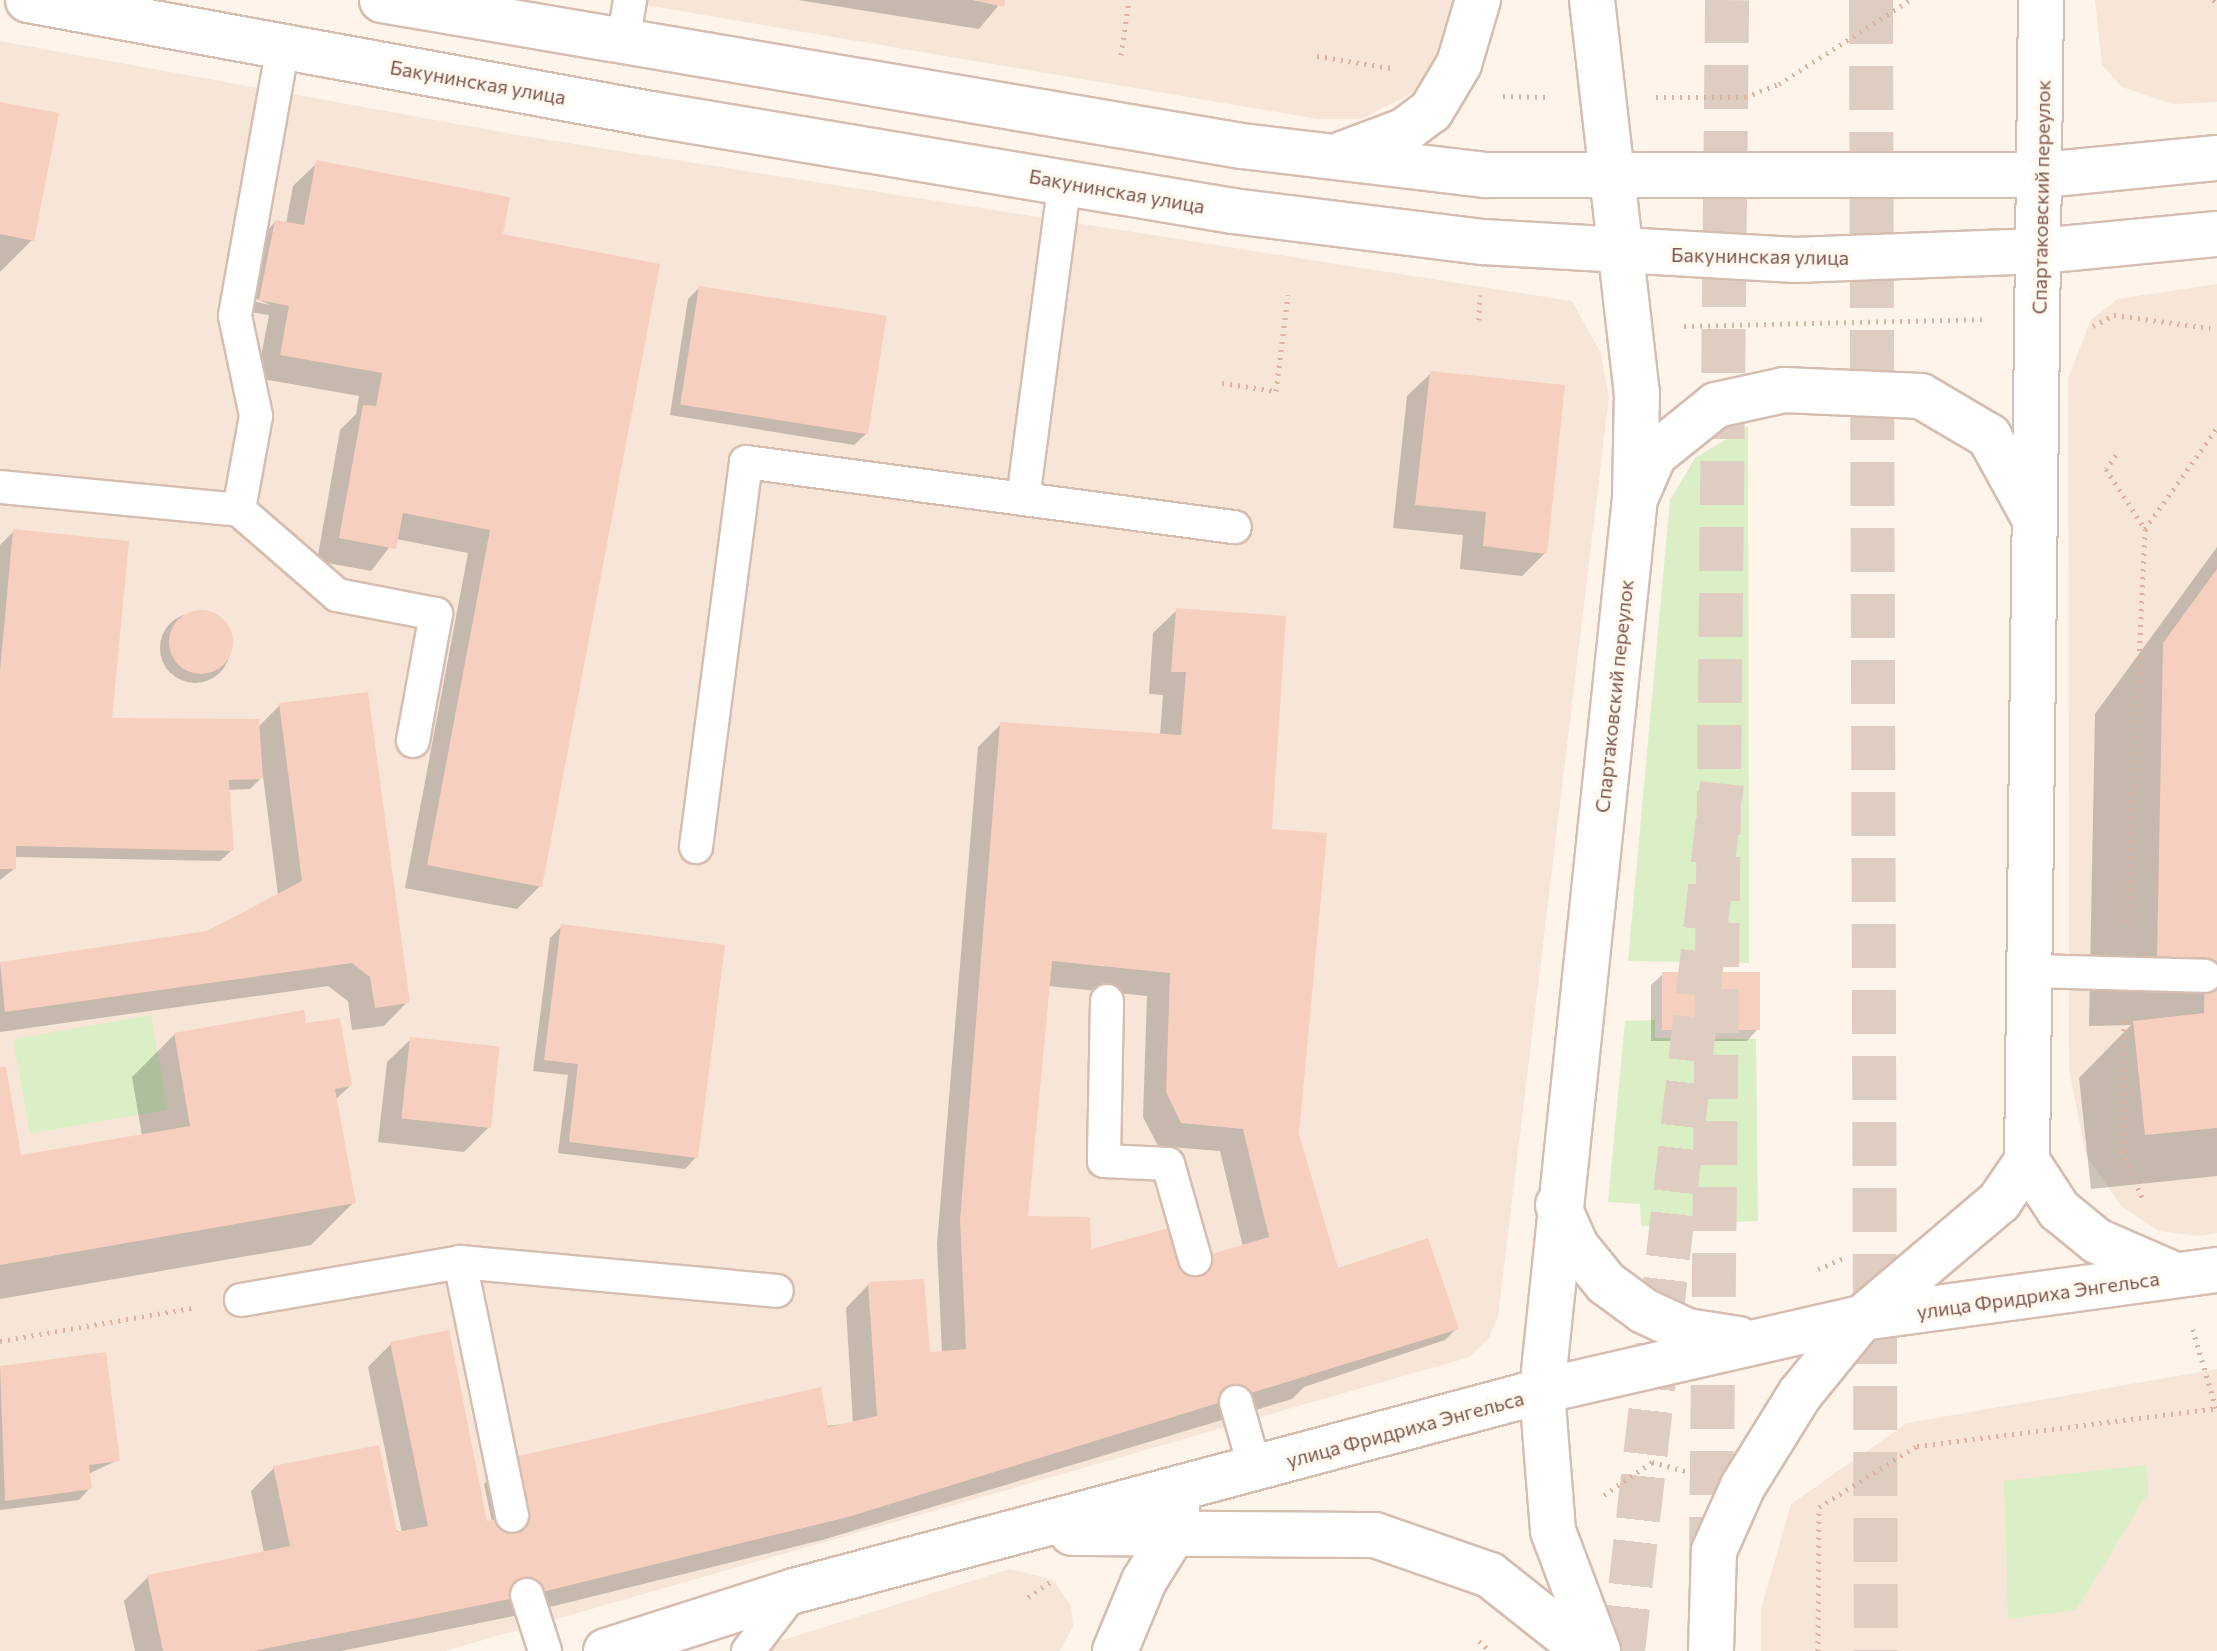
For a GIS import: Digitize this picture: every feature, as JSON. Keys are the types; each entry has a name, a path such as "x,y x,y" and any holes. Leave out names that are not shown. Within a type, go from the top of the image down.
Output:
{"main road":[{"name":"Бакунинская улица","path":"28,0 1233,211 1625,253 1795,260 2040,251 2217,234"},
{"path":"382,0 1333,157 1486,175 1615,178 2043,175 2217,158"},
{"path":"1333,157 1404,131 1431,111 1459,64 1478,0"},
{"name":"Спартаковский переулок","path":"1592,0 1625,253 1637,392 1635,498 1558,1205 1542,1391 1553,1531 1598,1651"},
{"name":"Спартаковский переулок","path":"2027,1161 2043,175 2041,0"},
{"path":"1635,498 1654,455 1716,405 1784,390 1921,396 1989,436 2037,526"},
{"path":"1711,1651 1714,1551 1743,1486 1800,1394 1862,1318 1999,1202 2027,1161 2059,1210 2097,1241 2197,1273"},
{"path":"1558,1205 1576,1246 1606,1283 1644,1311 1733,1339 1780,1336"},
{"name":"улица Фридриха Энгельса","path":"606,1651 794,1591 1542,1391 1862,1318 2197,1273"},
{"path":"1115,1651 1144,1581 1175,1531 1179,1488"},
{"path":"1006,1534 1175,1531 1375,1535 1433,1551 1490,1575 1586,1651"}],"lane":[{"path":"623,42 630,0"},
{"path":"239,510 256,416 235,316 283,46"},
{"path":"1023,499 1065,181"},
{"path":"696,847 746,462 1235,527"},
{"path":"1,487 239,510 337,595 436,614 413,741"},
{"path":"2030,971 2126,970 2205,976"},
{"path":"1107,1001 1104,1161 1168,1164 1195,1259"},
{"path":"460,1262 512,1516"},
{"path":"241,1300 460,1262 777,1291"},
{"path":"1236,1402 1255,1469"},
{"path":"748,1651 794,1591"},
{"path":"527,1595 545,1651"}],"path":[{"path":"1121,55 1129,0"},
{"path":"1651,97 1745,97 1779,84 1910,0"},
{"path":"1317,56 1395,69"},
{"path":"1490,96 1556,97"},
{"path":"1222,383 1276,391 1288,295"},
{"path":"2088,326 2114,315 2210,328"},
{"path":"1671,327 1996,319"},
{"path":"1818,1651 1819,1507 1917,1446 2216,1408 2197,1273 2122,1151 2126,970 2145,529 2217,428"},
{"path":"2116,455 2106,469 2145,529"},
{"path":"1814,1270 1855,1253"},
{"path":"0,1341 241,1300"},
{"path":"1595,1502 1652,1462 1691,1473"},
{"path":"1028,1597 1053,1580"}],"shaded area":[{"path":"615,0 1460,0 1440,57 1412,93 1362,119 1318,119"},
{"path":"2095,0 2217,0 2217,102 2172,104 2122,87 2102,65"},
{"path":"0,41 524,136 1572,301 1601,353 1609,398 1498,1317 1489,1338 1470,1357 445,1651 0,1651"},
{"path":"2217,284 2217,1233 2198,1236 2159,1231 2121,1206 2086,1155 2069,1069 2068,378 2091,320 2117,299"},
{"path":"2217,1369 2217,1651 1761,1651 1761,1609 1791,1504 1907,1423"},
{"path":"1010,1569 1053,1580 1071,1606 1073,1626 1060,1651 748,1651"}],"green space":[{"path":"1748,426 1749,963 1628,961 1670,500 1695,458"},
{"path":"151,1015 168,1110 30,1134 13,1039"},
{"path":"1655,1020 1655,1038 1756,1039 1758,1221 1641,1226 1640,1204 1608,1202 1625,1021"},
{"path":"2147,1465 2148,1493 2076,1610 2008,1619 2004,1481"}],"building":[{"path":"972,0 1005,0 1004,7"},
{"path":"0,102 59,113 34,241 0,234"},
{"path":"316,160 510,197 503,234 660,264 542,887 427,865 490,530 403,513 396,549 339,538 363,405 376,406 382,373 280,355 289,306 259,300 275,220 304,225"},
{"path":"699,286 887,316 868,434 680,405"},
{"path":"1430,371 1565,385 1547,554 1483,546 1486,512 1415,505"},
{"path":"13,529 129,541 112,718 259,719 263,779 229,780 234,851 16,846 16,869 0,869 0,671"},
{"path":"2217,569 2217,1128 2145,1135 2133,1021 2204,1013 2205,957 2157,958 2163,643"},
{"path":"1176,608 1286,616 1272,829 1327,833 1299,1134 1338,1268 1428,1238 1459,1329 848,1517 534,1594 254,1651 163,1651 147,1575 290,1546 273,1466 379,1445 397,1532 428,1526 390,1342 449,1330 487,1521 518,1515 506,1459 821,1387 828,1427 877,1416 868,1282 924,1279 930,1352 966,1349 960,1220 1000,722 1181,735 1186,672 1171,672","holes":["1052,961 1170,973 1166,1092 1181,1123 1243,1129 1269,1237 1195,1259 1173,1227 1091,1249 1090,1217 1028,1216"]},
{"path":"201,610 213,612 224,619 231,630 231,654 224,665 213,672 201,674 189,672 178,665 171,654 169,642 171,630 178,619 189,612"},
{"path":"368,692 410,1003 375,1008 370,977 352,963 5,1012 0,962 207,931 302,881 279,703"},
{"path":"561,924 725,945 698,1158 569,1142 578,1064 544,1060"},
{"path":"1662,972 1760,972 1760,1030 1662,1030"},
{"path":"304,1010 306,1023 340,1018 352,1086 335,1089 356,1203 0,1265 0,1067 6,1066 21,1155 190,1126 174,1033"},
{"path":"410,1037 500,1046 491,1128 401,1119"},
{"path":"106,1352 120,1461 89,1465 92,1489 5,1501 0,1366"}],"tunnel":[{"path":"1711,1561 1727,0"},
{"path":"1871,0 1876,1651"},
{"path":"1623,1651 1722,784"}]}
